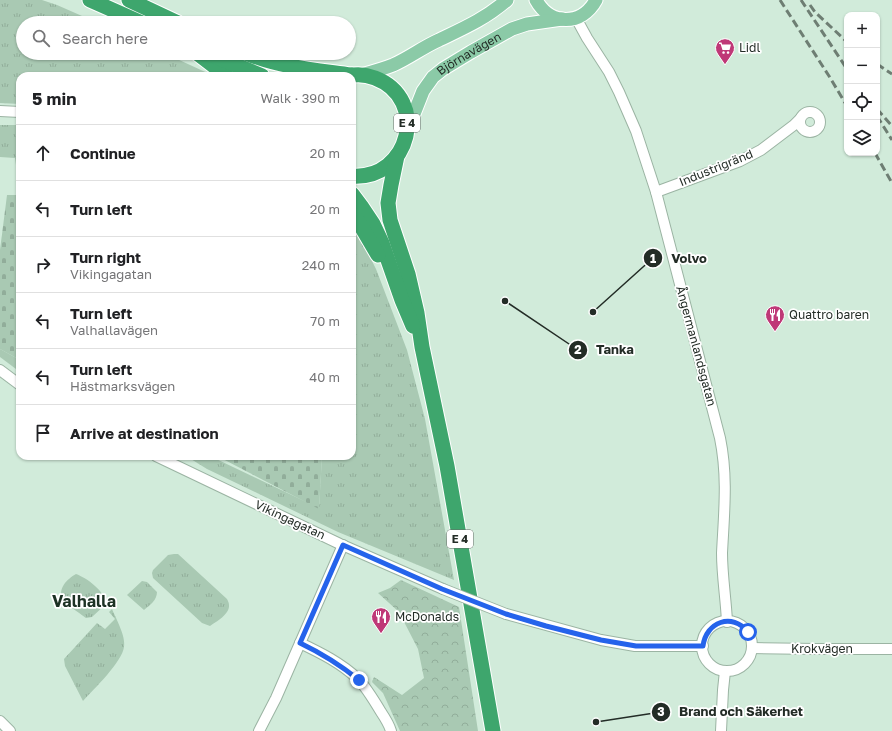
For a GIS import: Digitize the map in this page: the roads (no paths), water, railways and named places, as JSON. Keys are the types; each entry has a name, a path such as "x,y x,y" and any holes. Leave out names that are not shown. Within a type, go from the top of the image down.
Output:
{"highway":[{"path":"90,0 126,16"},
{"path":"129,0 163,16"},
{"path":"206,60 222,72"},
{"path":"224,60 252,72"},
{"name":"E 4","path":"267,60 286,65 333,72"},
{"name":"E 4","path":"356,75 371,77 380,80 396,92 405,109 408,129 402,148 390,164 373,173 364,176 356,176"},
{"name":"E 4","path":"397,156 388,203 390,220 408,274 417,313 422,347 447,466 493,731"},
{"name":"E 4","path":"356,199 373,224 382,243 402,300 422,347"},
{"path":"356,219 375,249 402,300"}],"main road":[{"name":"Björnavägen","path":"356,74 392,65 439,40 476,23 507,0"},
{"path":"536,0 539,6 547,14 562,19"},
{"path":"576,18 586,13 596,0"},
{"name":"Björnavägen","path":"408,129 422,92 433,77 443,69 512,29 527,24 576,18"}],"street":[{"name":"Ångermanlandsgatan","path":"576,18 609,72 636,131 656,192 720,438 724,460 725,483 722,565 727,622"},
{"path":"0,111 16,112"},
{"name":"Industrigränd","path":"656,192 740,161 760,150 798,124"},
{"path":"0,371 16,382"},
{"name":"Vikingagatan","path":"164,460 343,545 442,589 506,614 601,640 622,644 636,646 703,646"},
{"path":"260,731 343,545"},
{"path":"727,622 738,624 746,630 750,638 752,648 750,657 744,665 725,671 720,670 708,660 704,653 703,646 705,637 710,628 719,623 727,622"},
{"path":"300,643 336,662 359,680 376,703 391,731"},
{"name":"Krokvägen","path":"752,648 892,649"},
{"path":"721,731 725,671"},
{"path":"0,721 10,731"}],"railway":[{"path":"780,0 844,101"},
{"path":"801,0 844,64"},
{"path":"810,5 815,12 844,39"},
{"path":"880,66 892,74"},
{"path":"880,112 892,126"},
{"path":"880,120 892,140"},
{"path":"877,156 892,183"}],"place":[{"name":"Lidl","path":"725,65"},
{"name":"Tanka","path":"505,301"},
{"name":"Volvo","path":"593,312"},
{"name":"Quattro baren","path":"775,332"},
{"name":"McDonalds","path":"381,634"},
{"name":"Brand och Säkerhet","path":"596,722"}],"district":[{"name":"Valhalla","path":"84,601"}]}
